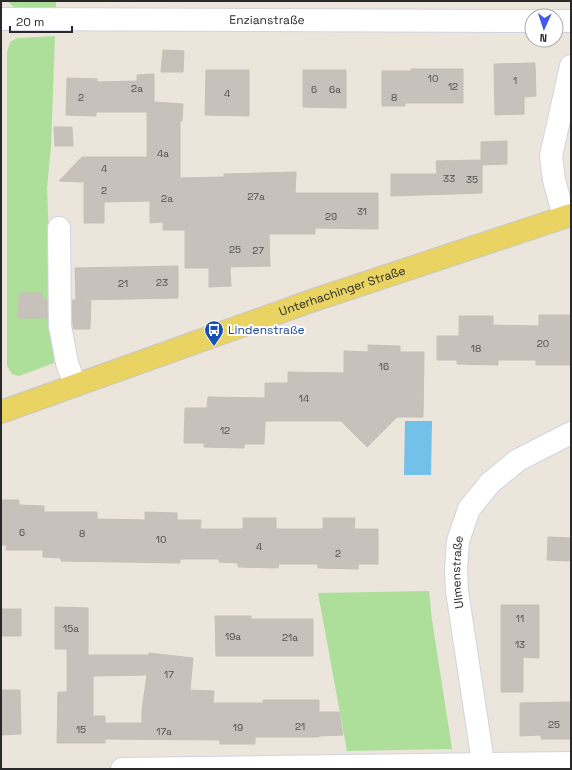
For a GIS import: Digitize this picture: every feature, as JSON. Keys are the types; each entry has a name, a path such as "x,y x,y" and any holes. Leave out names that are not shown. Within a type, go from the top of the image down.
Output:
{"main road":[{"name":"Unterhachinger Straße","path":"3,406 75,385 311,302 568,216"}],"street":[{"name":"Enzianstraße","path":"1,19 524,21"},
{"path":"568,216 554,180 550,156 571,66"},
{"path":"59,228 60,326 67,363 75,385"},
{"name":"Ulmenstraße","path":"484,766 457,591 456,569 458,541 469,509 490,483 518,460 571,433"},
{"path":"122,769 484,766 571,762"}],"green space":[{"path":"7,1 56,1 56,12 21,13"},
{"path":"55,36 51,146 47,188 54,363 19,376 12,374 7,366 7,53 10,42 17,38"},
{"path":"429,591 432,620 452,749 347,751 318,593"}],"water":[{"path":"405,421 432,421 431,475 404,475"}],"building":[{"path":"163,50 184,51 183,72 161,72"},
{"path":"535,63 536,96 524,97 524,114 495,115 494,64"},
{"path":"411,69 463,69 463,103 405,103 405,106 382,106 382,71 411,71"},
{"path":"206,70 249,70 249,116 205,115"},
{"path":"303,70 346,70 346,108 303,107"},
{"path":"154,74 154,102 183,104 182,121 180,121 180,178 224,177 224,174 296,172 295,193 378,193 378,229 315,228 315,234 269,234 270,266 230,267 231,286 209,287 209,268 185,268 185,230 163,230 163,222 150,223 150,201 104,202 104,223 84,223 84,182 59,181 82,157 147,157 147,112 96,112 96,116 66,115 67,78 97,79 97,82 137,81 137,75"},
{"path":"54,127 72,127 73,146 55,146"},
{"path":"507,141 507,164 482,165 482,193 391,196 391,174 437,174 436,161 481,160 481,142"},
{"path":"178,266 178,298 76,300 75,268"},
{"path":"19,293 42,293 42,300 47,300 47,318 18,318"},
{"path":"72,300 91,301 90,329 73,329"},
{"path":"539,315 571,315 571,365 536,365 536,360 498,360 498,365 457,364 457,360 437,360 437,336 459,336 459,316 493,316 493,325 539,326"},
{"path":"368,345 400,346 400,352 424,352 423,417 397,417 367,447 341,421 265,421 264,444 244,444 244,448 204,447 204,443 184,443 185,408 207,408 208,397 265,398 265,383 288,383 288,372 344,373 344,351 368,352"},
{"path":"1,500 19,500 19,505 44,506 44,512 97,512 97,519 145,520 145,512 177,513 177,520 201,520 200,529 243,529 243,518 276,518 276,529 323,529 323,518 355,518 354,529 378,529 378,564 358,564 358,569 318,568 318,564 279,564 278,568 238,567 238,563 219,562 219,559 180,559 180,563 61,561 61,558 43,557 43,550 6,550 7,545 1,545"},
{"path":"548,537 571,538 571,561 547,560"},
{"path":"501,605 539,605 539,658 523,657 523,692 501,692"},
{"path":"55,607 88,608 88,655 149,655 149,653 193,658 190,690 214,691 213,703 263,703 263,700 319,700 319,712 339,712 343,735 319,737 255,737 255,744 220,744 220,740 105,739 105,743 57,743 58,692 67,692 67,649 55,649","holes":["147,675 142,710 142,723 105,723 105,716 93,716 93,676"]},
{"path":"1,609 21,609 21,636 1,636"},
{"path":"215,616 251,616 251,619 313,619 313,656 216,656"},
{"path":"1,690 20,690 21,734 1,735"},
{"path":"571,702 571,739 541,739 541,735 520,736 520,703"}],"place":[{"name":"Lindenstraße","path":"214,347"}]}
